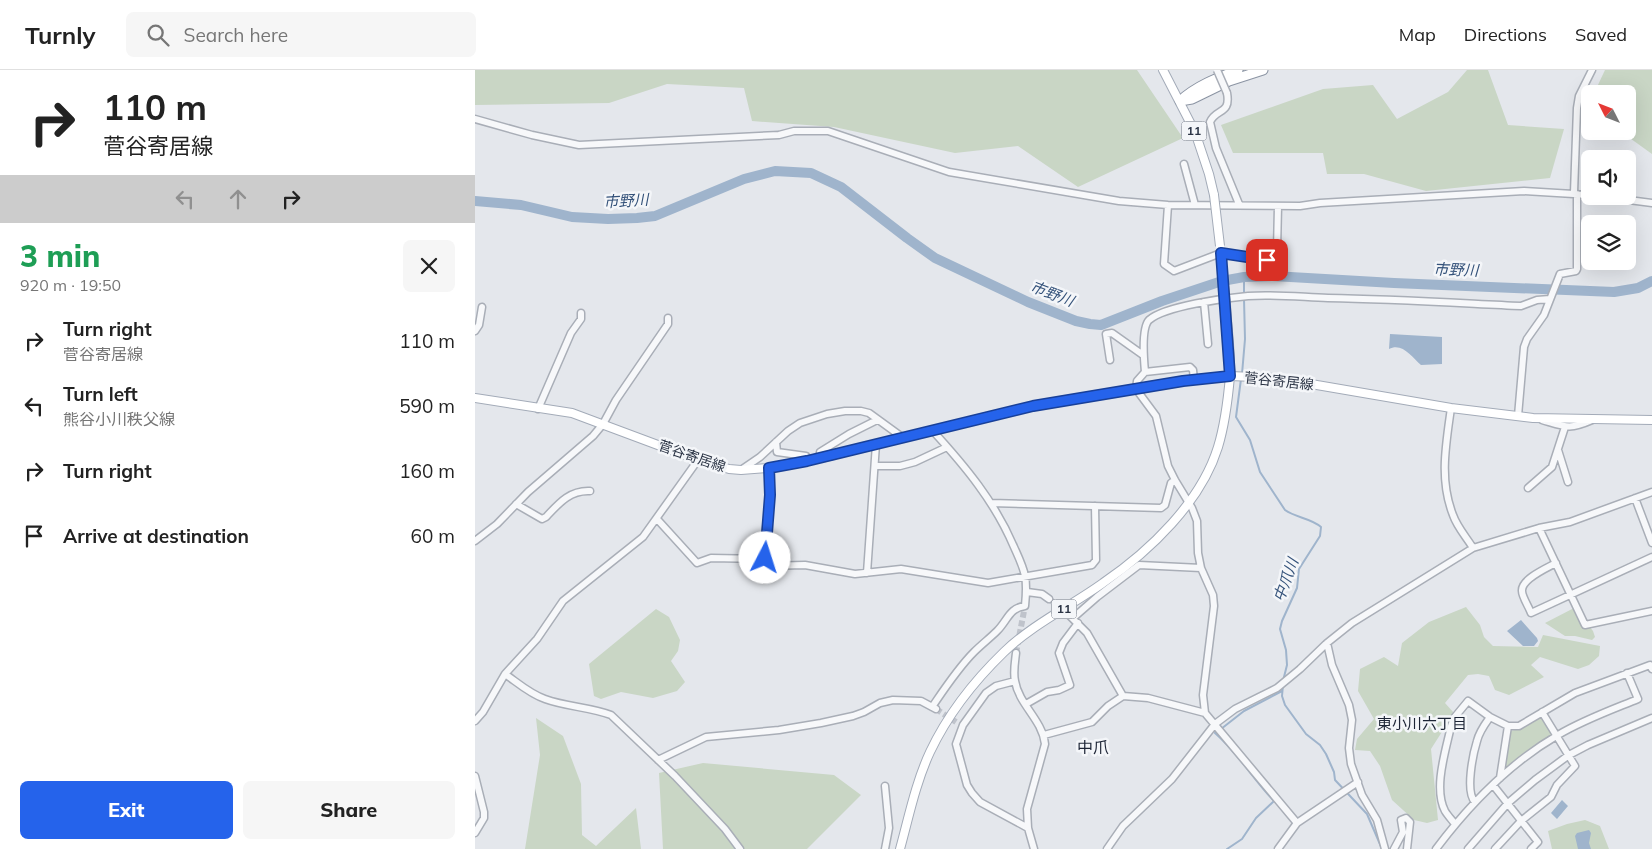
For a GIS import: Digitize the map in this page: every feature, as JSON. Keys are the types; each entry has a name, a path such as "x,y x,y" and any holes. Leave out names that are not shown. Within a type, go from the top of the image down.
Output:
{"highway":[{"path":"1180,101 1206,83 1238,70"},
{"path":"1180,101 1192,99 1229,81 1263,70"}],"main road":[{"name":"11","path":"900,849 920,778 931,752 949,717 966,694 992,664 1021,637 1104,583 1151,543 1189,503 1207,472 1218,446 1230,376 1226,304 1214,196 1202,152 1180,101 1163,70"},
{"name":"菅谷寄居線","path":"475,398 572,413 698,460 729,469 741,470 769,468 807,461 1033,406 1230,376 1277,378 1451,408 1536,418 1652,420"}],"street":[{"path":"1217,70 1227,93 1228,105 1213,116 1210,122 1216,148 1239,204"},
{"path":"1518,416 1527,339 1544,315 1560,274 1575,272 1577,269 1577,108 1579,96 1592,70"},
{"path":"475,119 579,146 779,135 795,131 828,131 949,172 1119,201 1168,205 1239,204 1300,206 1320,203 1524,191 1581,194"},
{"path":"1184,164 1195,205"},
{"path":"1636,201 1652,203"},
{"path":"1168,205 1164,264 1174,271 1221,252 1260,260 1272,258 1277,250 1278,206"},
{"path":"1145,372 1143,355 1145,347 1144,330 1148,321 1180,306 1249,296 1521,306 1537,300 1551,298"},
{"path":"1204,302 1208,344"},
{"path":"475,331 479,325 482,308"},
{"path":"538,409 571,333 581,319 581,313"},
{"path":"475,541 497,524 528,492 593,436 603,424 616,400 668,324 668,318"},
{"path":"1110,360 1106,334 1112,333 1143,355"},
{"path":"1194,380 1193,370 1190,367 1145,372 1137,382 1137,389 1156,416 1168,466 1197,521 1198,553 1201,568 1213,595 1214,606 1203,695 1205,713"},
{"path":"1451,408 1445,460 1446,494 1453,516 1473,548"},
{"path":"741,470 760,457 775,442 800,423 827,414 845,411 869,413 903,437"},
{"path":"1536,418 1574,428 1594,419"},
{"path":"820,458 820,452 877,420"},
{"path":"1528,488 1552,467 1565,427"},
{"path":"659,760 706,737 779,730 821,723 853,716 880,703 893,700 921,701 934,708 953,676 974,652 998,630 1011,612 1018,607 1025,606 1027,592 1025,576 1011,538 991,503 965,466 932,430"},
{"path":"775,442 777,452 806,456 807,461"},
{"path":"867,572 876,444"},
{"path":"875,466 899,466 915,462 947,447"},
{"path":"1558,449 1568,482"},
{"path":"475,721 483,712 505,674 537,639 563,601 643,537 698,460"},
{"path":"769,468 770,495 764,566 805,565 855,574 901,569 988,583 1092,565 1097,558 1095,506"},
{"path":"991,503 1161,508 1165,505 1171,483 1175,480"},
{"path":"516,504 542,519 569,495 576,492 590,491"},
{"path":"1107,849 1123,826 1172,779 1215,724 1235,709 1277,688 1327,643 1352,624 1473,548 1539,528 1570,522 1652,492"},
{"path":"1635,498 1652,543"},
{"path":"657,519 697,563 711,558 765,558"},
{"path":"1539,528 1585,625 1652,611"},
{"path":"1555,563 1525,582 1522,591 1531,613 1652,557"},
{"path":"1026,704 1047,692 1059,690 1070,685 1059,653 1073,618 1097,597 1139,565 1201,568"},
{"path":"1027,592 1042,594 1049,599"},
{"path":"1073,618 1094,644 1123,696"},
{"path":"1327,643 1332,665 1349,705 1352,720 1349,748 1351,764 1362,795 1377,820 1385,849"},
{"path":"1016,653 1015,681 1044,735 1045,750 1027,808 1028,828 1034,849"},
{"path":"1455,824 1445,811 1439,787 1451,726 1454,718 1468,701 1508,726 1519,726 1575,693 1650,665 1652,669"},
{"path":"505,674 525,689 545,699 611,715 659,760 725,829 740,849"},
{"path":"1437,849 1455,824 1493,785 1557,736 1582,722 1638,699 1627,674"},
{"path":"1015,681 997,686 986,692 963,726 956,744 967,785 980,802 1028,828"},
{"path":"1044,735 1092,722 1108,706 1123,696 1148,698 1205,713 1297,823"},
{"path":"1495,849 1521,821 1551,796 1557,785 1575,766 1542,712"},
{"path":"1475,802 1472,800 1469,787 1477,741 1491,717"},
{"path":"1468,849 1507,803 1569,755 1652,718"},
{"path":"955,722 963,726"},
{"path":"1501,778 1508,726"},
{"path":"475,776 484,818 475,833"},
{"path":"1278,849 1297,823 1358,782"},
{"path":"1493,785 1537,842 1531,849"},
{"path":"885,786 889,828 885,849"},
{"path":"1394,849 1403,832 1401,820 1406,818 1410,822 1407,849"}],"green space":[{"path":"475,70 1137,70 1183,138 1078,187 1018,146 955,153 834,127 752,121 744,88 667,84 609,103 475,105"},
{"path":"1467,70 1488,70 1508,125 1564,129 1550,178 1426,191 1364,174 1327,174 1323,153 1233,153 1221,125 1323,89 1373,85 1397,119 1448,92"},
{"path":"1605,70 1652,70 1652,154 1633,140 1636,140 1636,85 1598,85"},
{"path":"1466,607 1480,625 1484,637 1493,646 1538,647 1543,635 1600,646 1599,656 1589,665 1578,669 1540,657 1531,665 1544,677 1509,695 1495,690 1489,676 1468,675 1445,703 1454,713 1431,749 1438,820 1427,823 1414,820 1392,800 1380,766 1370,751 1355,750 1357,739 1374,719 1358,691 1360,669 1384,657 1398,666 1402,643 1429,622"},
{"path":"1574,608 1593,631 1595,637 1592,640 1565,636 1545,623"},
{"path":"656,609 669,617 680,640 678,651 671,661 685,682 677,691 653,698 621,692 601,699 594,696 589,664"},
{"path":"1540,716 1543,717 1552,736 1503,771 1510,731 1519,729"},
{"path":"536,718 563,736 581,784 582,835 596,846 636,808 641,849 525,849 540,755"},
{"path":"703,763 834,775 861,795 807,849 663,849 659,773"},
{"path":"1585,820 1600,826 1609,849 1552,849 1548,831"}],"water":[{"path":"1390,334 1442,337 1442,364 1421,365 1398,347 1389,349"},
{"path":"1521,620 1537,638 1538,641 1534,646 1523,646 1507,631"},
{"path":"1562,800 1568,806 1557,819 1551,813"},
{"path":"1589,830 1591,833 1589,843 1591,849 1578,849 1575,836 1577,833"}],"waterway":[{"name":"市野川","path":"475,201 521,205 572,217 637,218 655,216 744,179 775,171 811,173 841,187 935,258 1028,302 1076,321 1101,325 1162,301 1222,281 1244,277 1273,276 1614,292 1638,288 1652,281"},
{"name":"中爪川","path":"1244,277 1244,295"},
{"name":"中爪川","path":"1242,374 1245,339 1244,299"},
{"name":"中爪川","path":"1241,379 1236,417 1250,440 1260,472 1285,510 1321,527 1320,536 1299,569 1297,588 1280,629 1286,650 1287,665 1283,681"},
{"path":"1283,685 1282,696 1285,705 1306,734 1320,745 1334,772 1335,780 1367,814 1382,849"},
{"name":"中爪川","path":"1221,729 1244,711 1282,691"},
{"name":"中爪川","path":"1217,732 1215,733 1231,749 1274,801 1256,818 1242,839 1227,849"}],"tunnel":[{"path":"1049,599 1066,612"},
{"path":"1016,653 1025,606"},
{"path":"936,709 956,722"}],"district":[{"name":"東小川六丁目","path":"1422,724"},
{"name":"中爪","path":"1093,747"}],"route":[{"path":"765,558 770,495 769,468 807,461 977,418 1033,406 1183,381 1230,376 1221,253 1267,260"}]}
